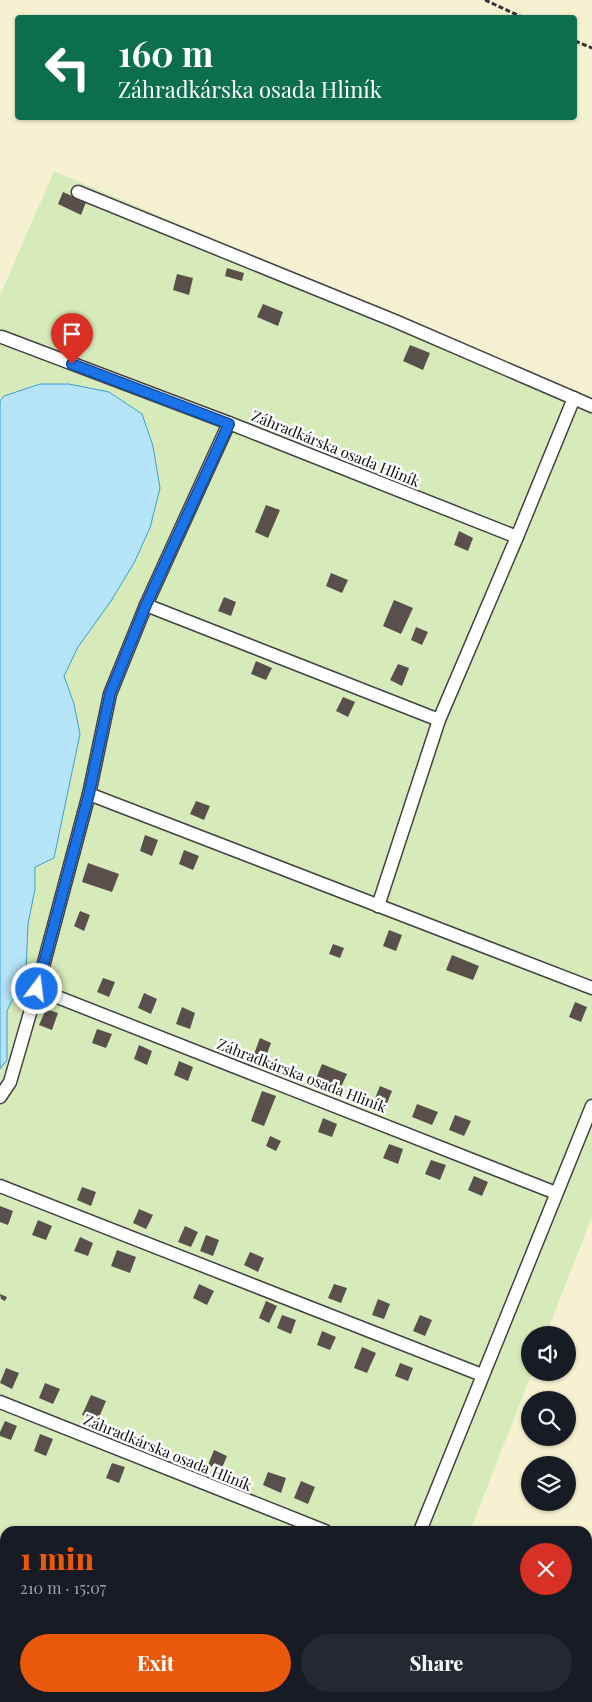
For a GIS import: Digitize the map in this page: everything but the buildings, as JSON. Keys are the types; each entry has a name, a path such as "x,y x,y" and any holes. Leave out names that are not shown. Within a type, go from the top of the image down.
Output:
{"lane":[{"path":"78,192 386,318 592,406"},
{"name":"Záhradkárska osada Hliník","path":"2,337 518,537"},
{"path":"378,906 439,720 518,537 574,398"},
{"path":"0,1097 10,1082 37,989 89,794 110,694 146,605 229,424"},
{"path":"146,605 439,720"},
{"path":"89,794 592,988"},
{"name":"Záhradkárska osada Hliník","path":"37,989 556,1193"},
{"path":"422,1526 592,1106"},
{"path":"0,1186 482,1375"},
{"name":"Záhradkárska osada Hliník","path":"0,1402 312,1526"}],"path":[{"path":"485,0 518,15"},
{"path":"577,42 592,48"}],"shaded area":[{"path":"0,0 592,0 592,398 54,171 0,295"},
{"path":"592,1217 592,1526 472,1526 521,1401 521,1446 576,1446 576,1391 525,1391 529,1381 576,1381 576,1326 550,1326"}],"green space":[{"path":"54,171 592,398 592,1217 550,1326 521,1326 521,1381 529,1381 525,1391 521,1391 521,1401 472,1526 0,1526 0,295"}],"water":[{"path":"40,384 69,384 109,392 142,414 153,446 160,488 150,528 134,563 111,601 78,647 64,676 74,704 80,734 54,858 35,867 35,889 28,924 26,972 7,1011 7,1060 0,1069 0,401 4,396"}],"route":[{"path":"37,989 89,794 110,694 146,605 229,424 72,364"}]}
